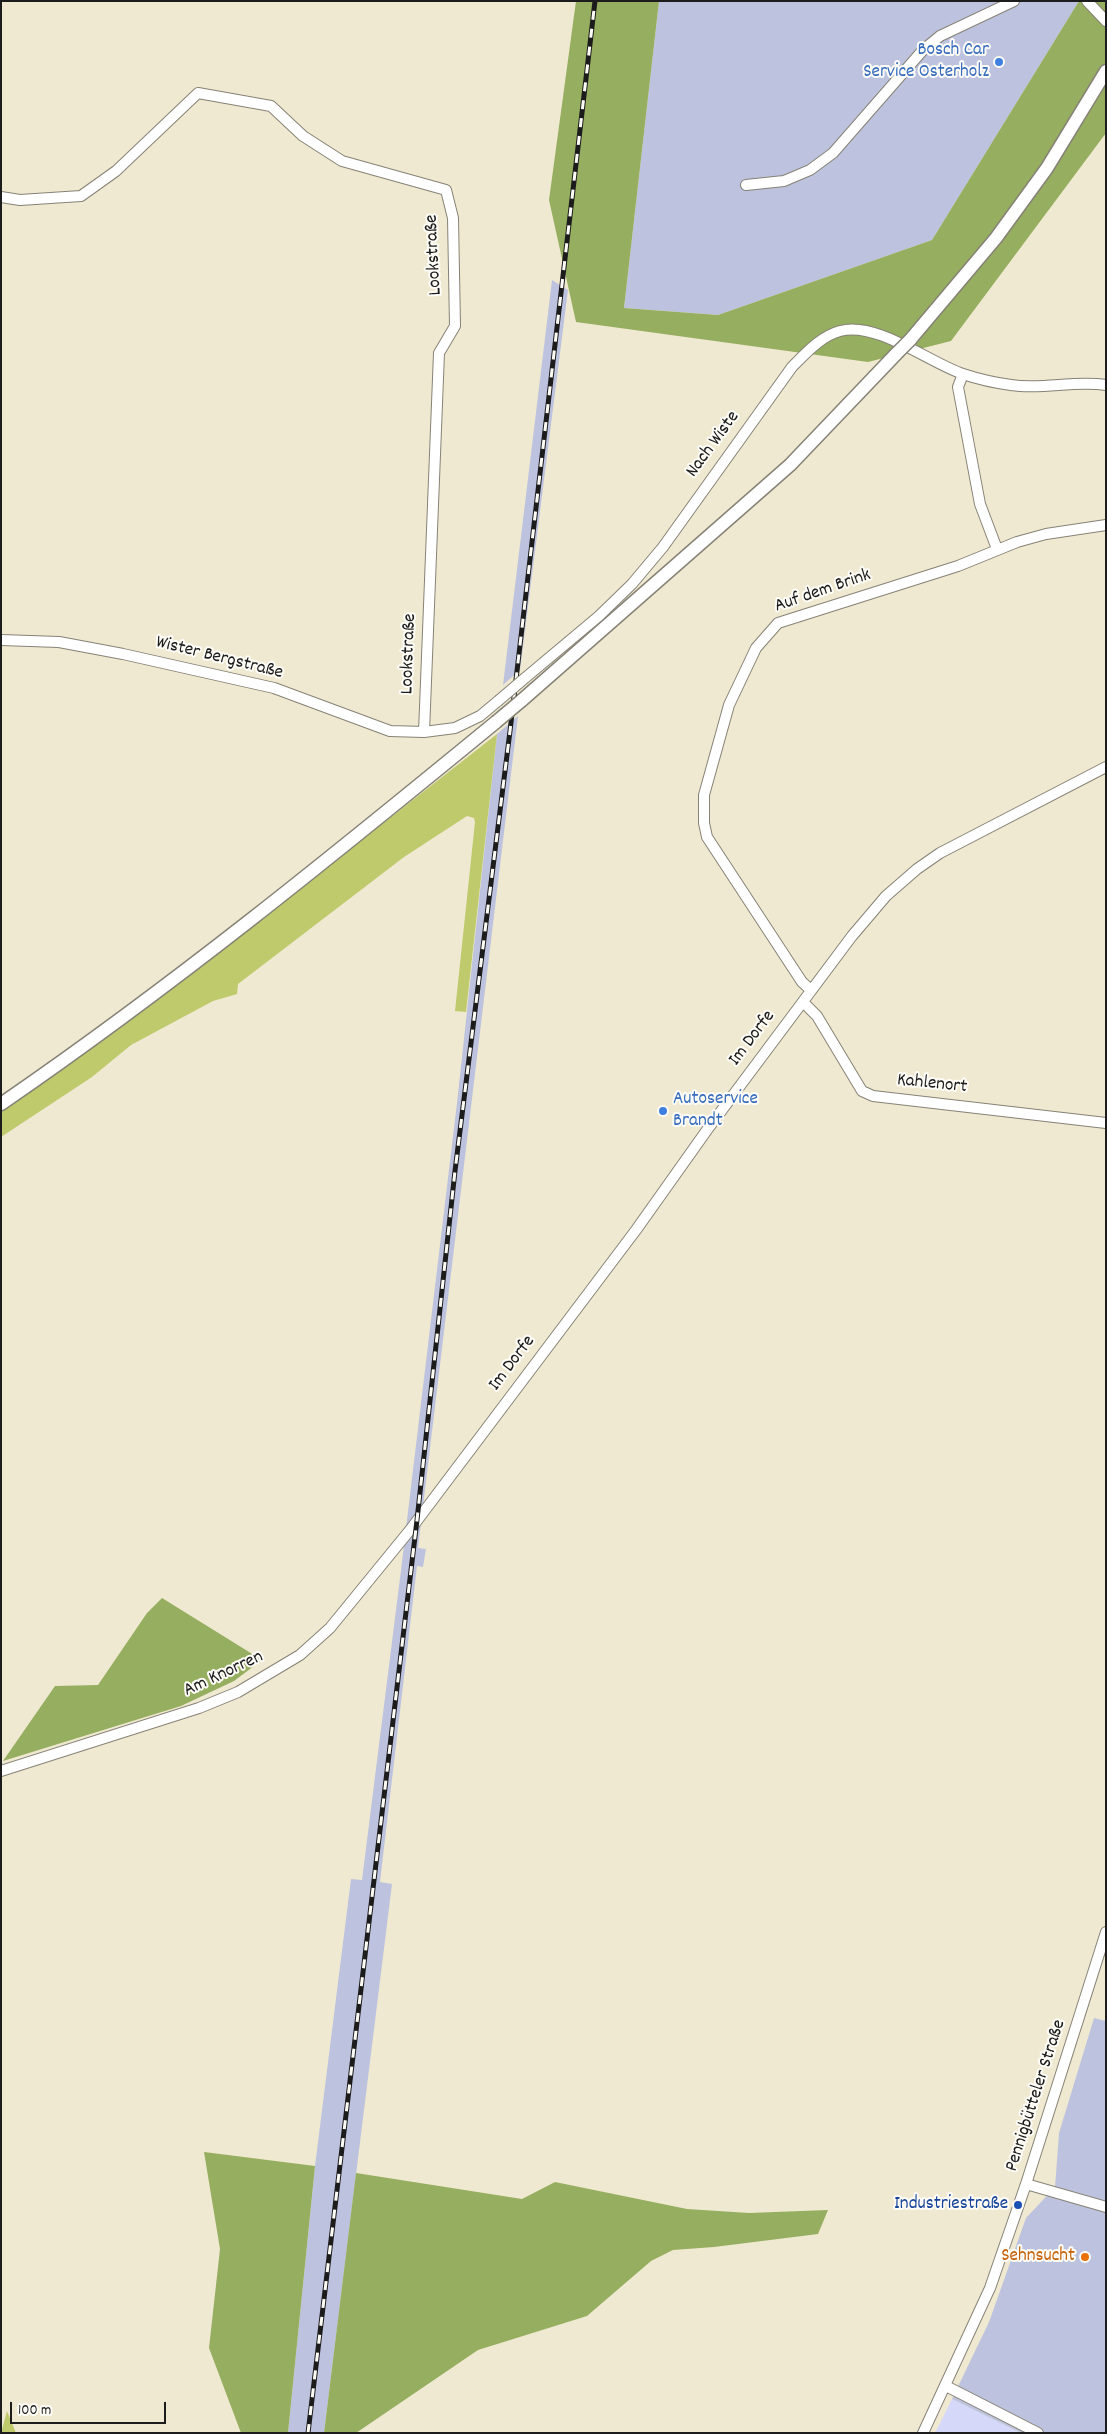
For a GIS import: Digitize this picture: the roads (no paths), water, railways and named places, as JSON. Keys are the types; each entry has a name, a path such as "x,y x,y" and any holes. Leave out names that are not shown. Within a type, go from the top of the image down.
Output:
{"main road":[{"path":"1,1104 117,1020 339,851 522,701 790,465 910,340 996,238 1041,176 1106,71"}],"street":[{"path":"746,185 784,181 810,170 833,153 923,50 935,41 1014,1"},
{"path":"1086,1 1106,21"},
{"name":"Lookstraße","path":"1,197 20,200 81,196 116,171 198,93 271,106 303,136 342,161 446,190 453,218 455,326 439,353 424,732"},
{"name":"Nach Wiste","path":"498,701 599,616 632,584 663,547 792,367 813,346 839,331 861,329 887,338 963,374 1011,386 1091,383 1106,385"},
{"path":"963,374 958,387 980,504 997,549"},
{"name":"Auf dem Brink","path":"811,990 802,982 708,837 704,823 704,795 729,705 756,648 778,623 950,569 997,549 1046,534 1106,525"},
{"name":"Wister Bergstraße","path":"1,640 59,642 123,654 274,688 390,731 424,732 455,728 480,716 498,701"},
{"name":"Im Dorfe","path":"410,1530 636,1230 707,1130 811,990 852,936 886,896 917,869 972,835 1106,767"},
{"name":"Kahlenort","path":"803,1002 817,1016 862,1091 873,1096 1106,1123"},
{"name":"Am Knorren","path":"1,1772 199,1708 238,1692 271,1674 300,1655 330,1628 410,1530"},
{"name":"Pennigbütteler Straße","path":"923,2433 990,2288 1026,2184 1106,1932"},
{"path":"1026,2184 1106,2207"},
{"path":"946,2386 1038,2433"}],"railway":[{"path":"308,2433 417,1520 455,1171 510,731 595,1"}],"place":[{"name":"Bosch Car Service Osterholz","path":"999,62"},
{"name":"Autoservice Brandt","path":"663,1111"},
{"name":"Industriestraße","path":"1018,2205"},
{"name":"Sehnsucht","path":"1085,2257"}]}
